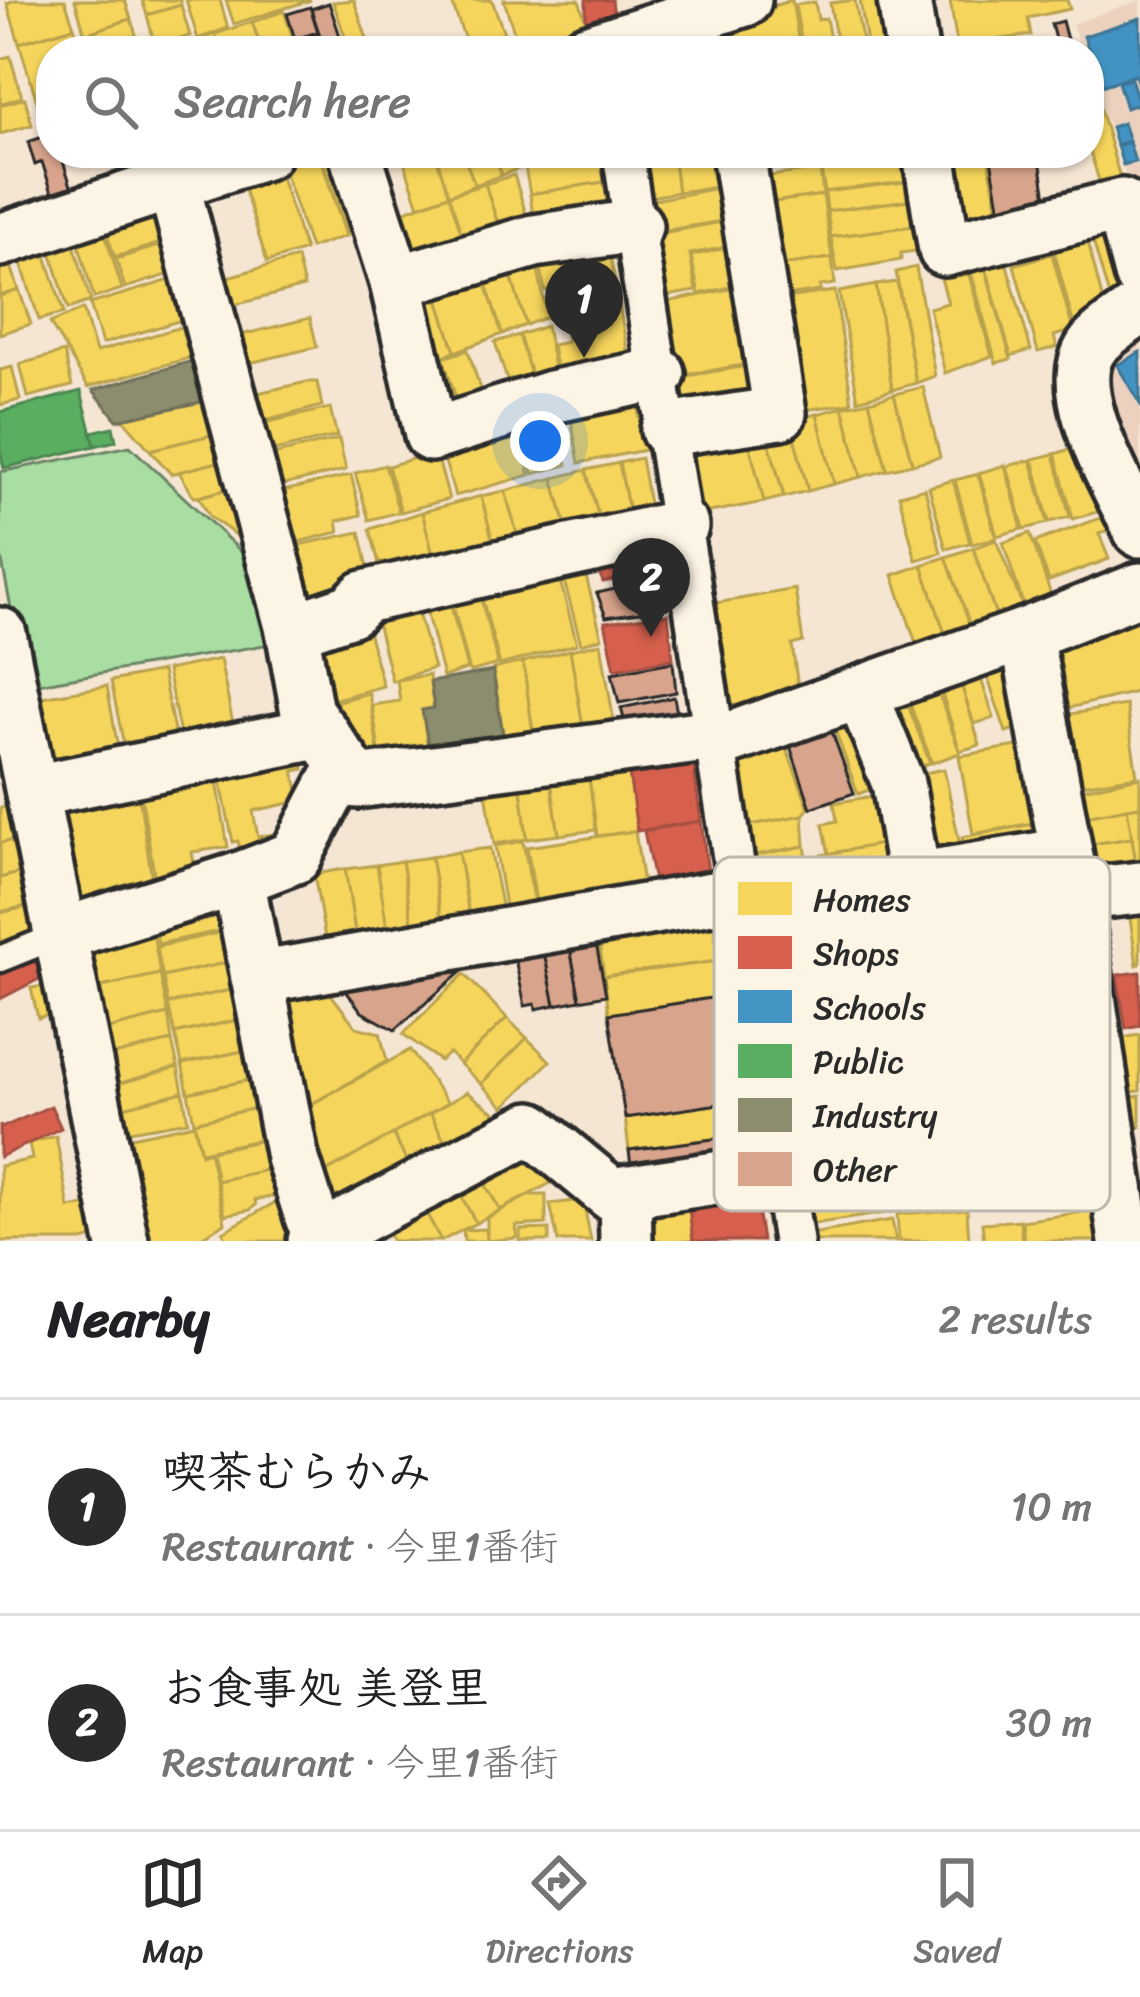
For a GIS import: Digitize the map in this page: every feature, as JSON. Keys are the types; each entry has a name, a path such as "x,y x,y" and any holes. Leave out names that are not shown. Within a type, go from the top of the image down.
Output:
{"street":[{"path":"904,0 910,36"},
{"path":"607,36 727,20"},
{"path":"2,230 219,168"},
{"path":"360,168 396,282 431,435 551,397 658,374"},
{"path":"626,168 734,857"},
{"path":"667,430 780,413 740,168"},
{"path":"931,168 945,250 1122,205 1140,274"},
{"path":"173,183 292,630 308,712 357,782 715,739 1026,634 1140,589"},
{"path":"396,282 534,242 636,226"},
{"path":"1140,308 1092,346 1082,381 1093,430 1140,531"},
{"path":"292,630 352,610 364,597 682,526"},
{"path":"0,634 20,768 62,934 122,1241"},
{"path":"1026,634 1067,857"},
{"path":"861,692 898,783 910,857"},
{"path":"20,768 333,748"},
{"path":"62,934 295,857 333,748"},
{"path":"238,879 292,1157 320,1240 532,1128 611,1194 625,1216 714,1189"},
{"path":"1110,882 1140,888"},
{"path":"256,978 714,898"},
{"path":"1110,1109 1129,1220"},
{"path":"788,1211 793,1241"}],"lane":[{"path":"0,959 62,934"}],"shaded area":[{"path":"1140,0 1140,215 1104,113 1104,36 1076,36 1072,24"},
{"path":"1140,329 1140,489 1091,395 1098,354"}],"green space":[{"path":"130,446 267,576 282,642 26,686 0,551 0,472"}],"building: Homes":[{"path":"65,0 74,27 19,43 7,3"},
{"path":"75,0 125,0 131,19 85,34"},
{"path":"142,0 180,0 181,5 147,15"},
{"path":"186,0 220,0 228,28 197,36"},
{"path":"226,0 311,0 234,24"},
{"path":"354,0 366,36 345,36 333,2"},
{"path":"451,0 492,0 504,33 464,36"},
{"path":"504,0 579,0 586,22 576,36 515,36"},
{"path":"792,0 798,36 735,36 733,19"},
{"path":"855,0 861,36 836,36 830,3"},
{"path":"860,0 890,0 896,36 866,36"},
{"path":"950,0 1067,0 1070,9 1028,18 1031,35 956,36"},
{"path":"815,2 818,20 826,18 829,36 800,36 795,5"},
{"path":"181,5 190,36 152,36 147,15"},
{"path":"284,11 292,36 257,36 252,22"},
{"path":"131,19 136,36 86,36"},
{"path":"252,22 257,36 216,36"},
{"path":"709,23 711,36 675,36"},
{"path":"74,27 77,36 43,36"},
{"path":"36,38 36,98 19,43"},
{"path":"10,56 22,97 0,104 0,59"},
{"path":"25,98 32,125 0,134 0,105"},
{"path":"1104,123 1123,188 1103,194 1095,168 1104,168"},
{"path":"130,168 167,168 134,179"},
{"path":"283,168 324,168 346,236 310,248"},
{"path":"325,168 356,168 376,226 348,235"},
{"path":"406,168 440,168 449,195 419,206"},
{"path":"440,168 469,168 475,185 449,195"},
{"path":"469,168 499,168 502,175 475,185"},
{"path":"525,168 602,168 604,182 530,194"},
{"path":"640,168 675,168 678,192 645,198"},
{"path":"675,168 730,168 732,185 678,192"},
{"path":"919,168 921,180 825,192 821,170"},
{"path":"947,168 990,168 999,217 957,224"},
{"path":"820,169 823,195 760,204 756,178"},
{"path":"279,171 305,250 267,262 242,182"},
{"path":"514,175 531,230 503,240 485,184"},
{"path":"921,180 924,198 827,211 825,192"},
{"path":"604,182 610,220 535,231 530,194"},
{"path":"485,184 503,240 467,251 449,195"},
{"path":"734,185 740,218 656,232 649,201"},
{"path":"449,195 467,251 410,271 394,215"},
{"path":"823,195 832,258 769,267 760,204"},
{"path":"924,198 928,224 831,237 827,211"},
{"path":"156,212 171,240 115,257 105,228"},
{"path":"1112,218 1133,297 1115,317 1088,224"},
{"path":"738,219 742,244 690,254 696,291 667,296 657,234"},
{"path":"928,224 931,249 901,253 901,260 837,271 831,237"},
{"path":"104,230 122,289 94,298 77,238"},
{"path":"72,238 91,301 68,309 49,245"},
{"path":"1087,238 1108,322 1075,330 1053,247"},
{"path":"178,240 187,269 125,288 116,259"},
{"path":"608,242 619,304 574,312 570,287 545,291 538,254"},
{"path":"742,244 748,283 699,294 691,256"},
{"path":"44,249 64,313 39,320 19,256"},
{"path":"534,250 547,317 526,325 506,260"},
{"path":"1003,251 1031,350 1011,356 983,257"},
{"path":"1052,254 1073,330 1054,336 1057,347 1038,352 1014,265"},
{"path":"8,257 19,290 0,296 0,259"},
{"path":"982,257 1011,359 996,363 968,261"},
{"path":"297,258 304,287 223,308 216,280"},
{"path":"832,258 835,284 773,298 769,267"},
{"path":"506,260 526,325 502,334 481,268"},
{"path":"916,267 935,376 916,383 896,272"},
{"path":"481,268 502,334 455,352 433,284"},
{"path":"967,268 992,356 945,373 929,308 948,303 940,275"},
{"path":"190,274 202,314 102,344 90,304"},
{"path":"897,282 916,383 892,390 876,285"},
{"path":"433,284 455,352 421,364 401,294"},
{"path":"749,285 760,362 674,377 662,303"},
{"path":"876,285 892,390 858,400 839,292"},
{"path":"19,290 31,324 0,334 0,296"},
{"path":"835,291 852,403 791,412 773,300"},
{"path":"619,304 630,367 558,380 552,345 567,342 562,314"},
{"path":"83,309 96,352 201,321 210,352 88,387 50,323"},
{"path":"310,318 317,347 241,365 233,337"},
{"path":"546,326 557,382 535,389 519,335"},
{"path":"519,335 535,389 512,396 495,342"},
{"path":"468,350 485,404 460,411 443,358"},
{"path":"64,352 72,386 28,397 20,364"},
{"path":"443,358 461,416 437,424 420,366"},
{"path":"759,364 766,405 682,419 675,378"},
{"path":"12,367 20,400 0,405 0,370"},
{"path":"317,382 322,406 250,425 244,396"},
{"path":"923,387 940,457 912,464 894,394"},
{"path":"634,390 645,450 579,463 568,402"},
{"path":"894,394 912,464 887,470 869,401"},
{"path":"220,398 228,431 150,450 122,418"},
{"path":"869,401 887,470 861,477 843,407"},
{"path":"551,407 567,465 533,474 518,416"},
{"path":"843,407 861,477 834,484 817,414"},
{"path":"330,408 337,436 262,454 255,425"},
{"path":"817,414 834,484 808,491 790,421"},
{"path":"514,417 530,475 455,496 438,438"},
{"path":"790,421 808,491 784,497 765,428"},
{"path":"765,428 784,497 764,502 746,432"},
{"path":"228,431 234,458 171,474 150,450"},
{"path":"746,432 764,502 699,514 688,443"},
{"path":"339,439 346,470 267,489 260,458"},
{"path":"1082,445 1108,509 1073,519 1055,454"},
{"path":"436,452 449,499 401,512 388,466"},
{"path":"1054,454 1070,517 1049,522 1033,459"},
{"path":"234,458 239,486 199,497 194,497 179,472"},
{"path":"641,458 652,521 632,527 619,463"},
{"path":"1031,460 1048,523 1024,529 1007,466"},
{"path":"619,463 632,527 603,534 586,470"},
{"path":"385,465 399,512 369,520 355,473"},
{"path":"1005,465 1022,529 997,536 979,473"},
{"path":"586,470 603,534 570,541 553,478"},
{"path":"978,474 996,538 972,544 955,480"},
{"path":"351,475 361,515 337,521 339,532 282,546 270,494"},
{"path":"553,478 570,541 522,552 505,491"},
{"path":"953,480 970,543 946,549 929,487"},
{"path":"239,486 246,542 210,517 199,497"},
{"path":"925,488 941,553 916,560 899,495"},
{"path":"505,491 522,552 497,557 481,496"},
{"path":"481,496 497,557 437,571 422,512"},
{"path":"422,512 437,571 384,583 370,529"},
{"path":"1103,517 1108,531 1099,534 1109,559 1049,581 1035,542"},
{"path":"360,532 372,585 298,612 284,548"},
{"path":"1030,533 1056,610 1028,619 1003,543"},
{"path":"996,540 1028,619 1000,628 973,548"},
{"path":"973,548 1000,628 974,637 946,557"},
{"path":"581,557 602,638 581,644 559,562"},
{"path":"946,557 974,637 949,646 922,565"},
{"path":"555,562 577,644 500,665 477,580"},
{"path":"922,565 949,646 920,655 893,575"},
{"path":"476,580 498,664 470,672 448,586"},
{"path":"446,587 467,669 443,677 422,594"},
{"path":"795,589 803,642 792,645 799,694 731,719 711,604"},
{"path":"412,593 434,668 392,681 372,603"},
{"path":"1140,607 1140,691 1056,711 1043,648 1112,629 1108,618"},
{"path":"366,624 383,686 322,703 305,641"},
{"path":"601,643 616,735 585,739 570,650"},
{"path":"570,650 585,739 535,747 523,662"},
{"path":"220,659 236,739 183,750 167,670"},
{"path":"1011,660 1027,725 1006,732 984,667"},
{"path":"523,662 535,747 506,751 493,669"},
{"path":"978,670 994,718 974,724 958,676"},
{"path":"162,671 178,751 127,761 111,681"},
{"path":"429,675 434,708 422,710 431,763 380,757 372,705 400,701 397,680"},
{"path":"958,675 980,745 960,751 938,681"},
{"path":"934,680 960,753 932,763 905,691"},
{"path":"107,686 119,754 52,765 35,698"},
{"path":"903,692 930,763 904,773 877,701"},
{"path":"369,693 381,769 330,721 326,704"},
{"path":"859,705 888,783 858,794 830,716"},
{"path":"1126,705 1137,776 1081,785 1070,714"},
{"path":"781,734 809,808 803,815 746,826 733,752"},
{"path":"1029,744 1043,821 973,834 959,756"},
{"path":"302,757 304,769 294,771 300,801 253,811 258,837 285,832 288,848 241,857 238,841 233,842 219,774"},
{"path":"628,765 637,831 597,836 588,771"},
{"path":"944,769 963,857 922,857 905,777"},
{"path":"588,771 596,830 559,835 550,776"},
{"path":"216,775 228,847 192,852 197,879 157,892 140,788"},
{"path":"550,776 559,835 527,839 520,780"},
{"path":"1140,777 1140,806 1081,817 1077,790"},
{"path":"520,780 527,839 494,844 485,785"},
{"path":"137,783 154,892 71,924 49,802"},
{"path":"889,793 898,841 829,854 823,824 837,821 834,803"},
{"path":"11,805 19,839 0,843 0,808"},
{"path":"1140,806 1140,872 1137,872 1127,808"},
{"path":"1127,808 1132,838 1086,845 1081,817"},
{"path":"803,815 805,846 751,856 746,826"},
{"path":"1033,824 1037,851 966,857 962,837"},
{"path":"635,831 645,897 538,914 527,847"},
{"path":"1132,838 1137,872 1110,876 1110,857 1088,857 1086,845"},
{"path":"19,839 27,871 0,878 0,843"},
{"path":"523,841 536,914 507,918 495,846"},
{"path":"898,841 901,857 821,857"},
{"path":"805,846 807,857 751,857"},
{"path":"490,848 505,926 472,932 458,852"},
{"path":"458,852 472,932 444,936 431,857"},
{"path":"431,857 444,936 415,941 402,861"},
{"path":"402,861 415,941 390,946 377,865"},
{"path":"377,865 390,946 358,951 345,869"},
{"path":"345,869 358,951 328,956 314,874"},
{"path":"27,871 35,904 0,912 0,878"},
{"path":"226,897 233,928 158,944 152,916"},
{"path":"1140,903 1140,964 1137,965 1128,905"},
{"path":"35,905 42,933 0,943 0,913"},
{"path":"711,905 714,962 604,976 596,922"},
{"path":"150,915 160,974 84,991 74,943"},
{"path":"232,930 238,960 163,977 156,947"},
{"path":"238,960 244,987 168,1004 163,977"},
{"path":"714,962 714,998 609,1014 604,976"},
{"path":"160,974 168,1014 92,1033 84,991"},
{"path":"322,974 356,1027 380,1033 387,1061 299,1111 276,983"},
{"path":"464,974 507,1018 460,1064 449,1053 440,1061 403,1034"},
{"path":"46,986 52,1014 38,1018 31,988"},
{"path":"244,987 251,1017 175,1034 168,1004"},
{"path":"168,1014 172,1041 97,1059 92,1033"},
{"path":"251,1017 258,1048 182,1064 175,1034"},
{"path":"507,1018 527,1038 481,1084 460,1064"},
{"path":"1140,1035 1140,1091 1116,1094 1110,1040"},
{"path":"527,1038 550,1061 504,1107 481,1084"},
{"path":"172,1041 178,1067 103,1088 97,1059"},
{"path":"258,1048 264,1077 188,1093 182,1064"},
{"path":"410,1050 448,1103 312,1180 299,1111"},
{"path":"178,1067 183,1092 108,1111 103,1088"},
{"path":"264,1077 270,1105 194,1122 188,1093"},
{"path":"183,1092 188,1121 112,1134 108,1111"},
{"path":"467,1092 513,1126 454,1159 430,1113"},
{"path":"1140,1096 1140,1127 1120,1129 1117,1099"},
{"path":"270,1105 277,1136 201,1152 194,1122"},
{"path":"714,1105 714,1139 629,1150 625,1118"},
{"path":"430,1113 454,1159 416,1180 393,1134"},
{"path":"194,1124 201,1154 209,1151 225,1223 194,1241 138,1241 117,1140"},
{"path":"393,1134 416,1180 335,1225 309,1182"},
{"path":"56,1136 69,1208 94,1204 100,1236 83,1241 0,1241 0,1166 32,1159 29,1143"},
{"path":"274,1138 280,1167 217,1181 211,1151"},
{"path":"517,1139 562,1177 500,1210 473,1163"},
{"path":"473,1163 500,1210 476,1223 450,1176"},
{"path":"280,1167 279,1195 255,1200 250,1210 225,1215 217,1181"},
{"path":"450,1176 476,1223 441,1241 417,1195"},
{"path":"687,1191 693,1241 638,1241 635,1227 654,1225 652,1196"},
{"path":"290,1194 296,1241 228,1241 223,1232"},
{"path":"417,1195 441,1241 392,1241 378,1216"},
{"path":"529,1195 546,1195 546,1224 516,1226 517,1238 487,1241 487,1218"},
{"path":"583,1200 591,1241 558,1241 550,1204"},
{"path":"797,1211 893,1211 893,1212 799,1226"},
{"path":"967,1211 969,1241 899,1241 897,1214"},
{"path":"1104,1211 1107,1241 1024,1241 1022,1221"},
{"path":"892,1220 896,1241 806,1241 805,1235"},
{"path":"1020,1220 1022,1241 984,1241 982,1223"},
{"path":"486,1229 487,1241 464,1241 463,1230"},
{"path":"549,1229 549,1241 520,1241 520,1230"}],"building: Shops":[{"path":"586,0 612,0 615,23 586,31"},
{"path":"657,544 660,571 603,582 594,559"},
{"path":"668,614 673,659 615,669 605,622"},
{"path":"692,755 701,821 637,831 628,765"},
{"path":"701,821 709,879 655,886 644,831"},
{"path":"34,956 41,978 0,999 0,969"},
{"path":"1140,972 1140,1026 1126,1029 1117,975"},
{"path":"51,1106 61,1128 0,1157 0,1124 1,1128"},
{"path":"714,1187 714,1211 757,1211 762,1241 693,1241 687,1191"}],"building: Schools":[{"path":"1140,18 1140,89 1135,75 1104,85 1104,36 1084,36"},
{"path":"1131,79 1139,103 1126,108 1118,82"},
{"path":"1123,123 1129,141 1116,145 1111,127"},
{"path":"1129,142 1135,162 1123,165 1117,146"},
{"path":"1140,352 1140,404 1117,365"}],"building: Public":[{"path":"81,391 95,446 4,468 0,412"},
{"path":"113,427 116,441 95,446 91,432"}],"building: Industry":[{"path":"209,356 220,398 117,420 93,390"},
{"path":"493,671 505,749 431,761 422,710 434,708 430,682"}],"building: Other":[{"path":"329,3 340,36 320,36 311,9"},
{"path":"310,7 318,32 294,36 287,14"},
{"path":"1062,21 1066,36 1054,36 1051,24"},
{"path":"36,139 35,165 28,142"},
{"path":"44,168 65,168 74,195 55,202"},
{"path":"993,168 1041,168 1046,198 1000,211"},
{"path":"660,579 667,608 606,617 597,593"},
{"path":"673,662 676,692 619,703 612,673"},
{"path":"674,697 679,724 627,730 621,708"},
{"path":"831,729 854,793 811,808 789,743"},
{"path":"593,928 606,995 580,1000 567,933"},
{"path":"567,933 580,1000 555,1005 541,939"},
{"path":"541,939 555,1005 536,1009 535,1004 525,1006 512,945"},
{"path":"478,957 395,1030 362,1012 333,974"},
{"path":"714,998 714,1105 625,1118 609,1014"},
{"path":"714,1139 714,1171 633,1182 629,1150"}],"place":[{"name":"喫茶むらかみ","path":"584,358"},
{"name":"お食事処 美登里","path":"651,637"}]}
